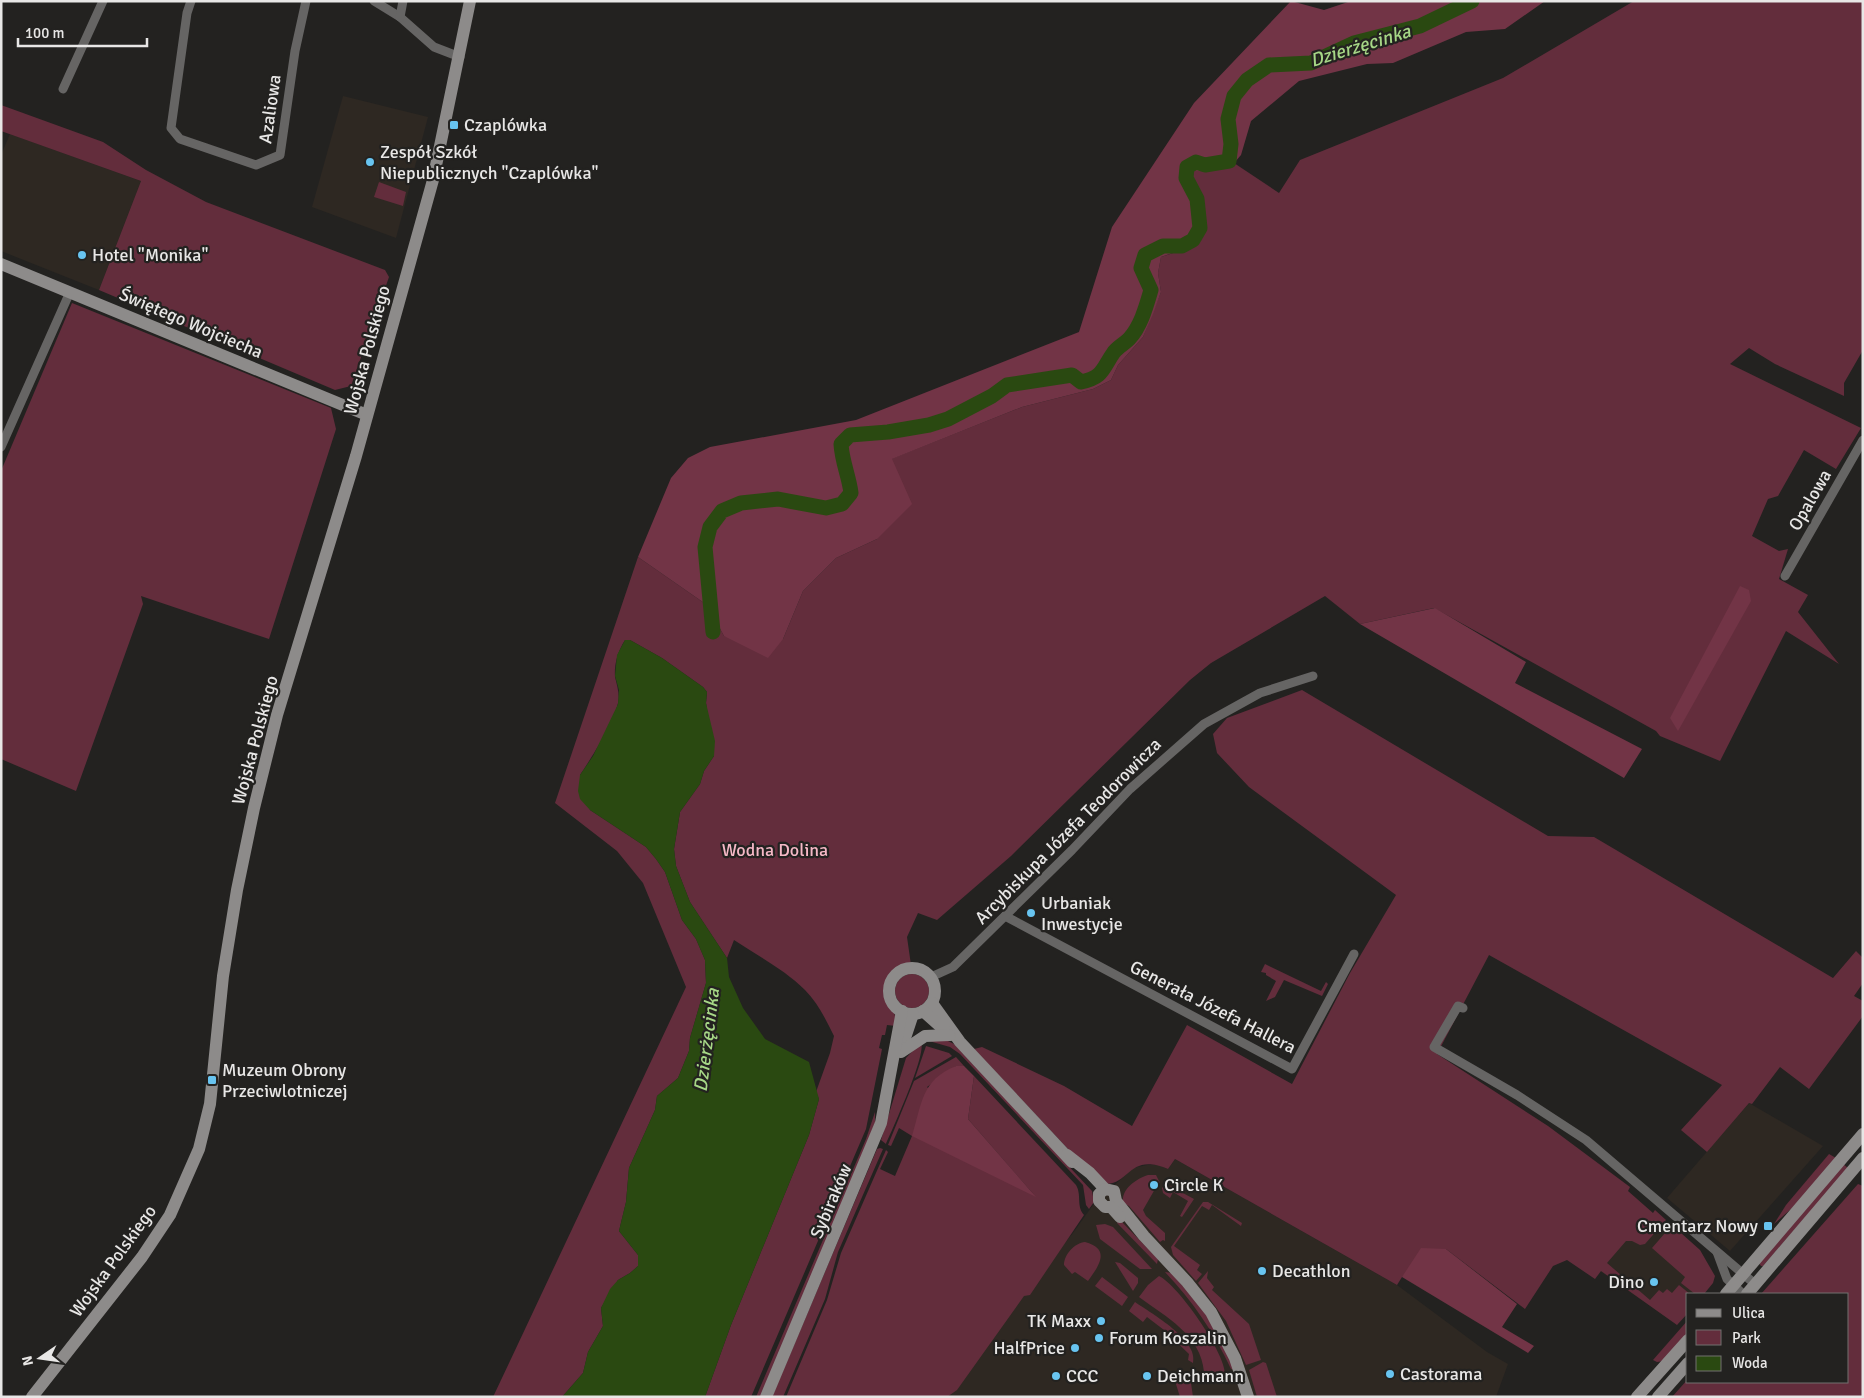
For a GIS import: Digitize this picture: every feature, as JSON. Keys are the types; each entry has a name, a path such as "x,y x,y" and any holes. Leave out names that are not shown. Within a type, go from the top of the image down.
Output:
{"street":[{"path":"63,89 103,1"},
{"name":"Azaliowa","path":"191,1 187,13 171,128 180,139 256,165 280,155 295,51 306,1"},
{"path":"374,1 400,17 434,47 460,57"},
{"path":"400,17 403,1"},
{"name":"Wojska Polskiego","path":"32,1397 142,1257 170,1215 199,1149 210,1104 223,976 254,808 277,715 367,415 433,180 460,57 470,1"},
{"name":"Świętego Wojciecha","path":"1,264 367,415"},
{"path":"1,447 70,292"},
{"name":"Opalowa","path":"1785,576 1863,440"},
{"name":"Arcybiskupa Józefa Teodorowicza","path":"931,978 953,967 1130,789 1204,724 1260,693 1313,676"},
{"name":"Generała Józefa Hallera","path":"1005,916 1292,1069 1354,954"},
{"path":"887,1097 901,1052 918,1009 935,993 931,978 922,971 912,968 897,974 891,984 890,994 894,1004 918,1009 960,1042 1102,1192 1114,1191 1113,1204 1187,1282 1211,1312 1228,1342 1248,1394"},
{"path":"1463,1008 1458,1006 1434,1047 1518,1095 1586,1140 1755,1284"},
{"path":"918,1009 960,1042"},
{"name":"Sybiraków","path":"766,1397 871,1152 887,1097 918,1009"},
{"path":"901,1052 926,1036 949,1035"},
{"path":"1737,1292 1744,1274 1863,1134"},
{"path":"1737,1292 1755,1284 1863,1158"},
{"path":"1716,1250 1728,1279 1737,1292"},
{"path":"1637,1397 1686,1342"},
{"path":"1658,1397 1686,1365"}],"shaded area":[{"path":"1291,1 1324,10 1351,1 1545,1 1505,29 1466,32 1393,63 1367,64 1299,81 1251,121 1241,155 1234,163 1206,171 1193,171 1190,174 1204,206 1206,222 1200,243 1161,257 1158,273 1161,292 1153,314 1143,337 1118,365 1111,380 1093,389 1022,407 892,459 912,504 877,539 836,558 803,591 783,639 768,658 724,636 707,605 638,557 671,478 688,458 710,447 856,420 1079,332 1112,227 1194,103"},
{"name":"Zespół Szkół Niepublicznych \"Czaplówka\"","path":"343,96 428,117 396,238 312,207"},
{"path":"10,134 141,181 99,290 1,251 1,155"},
{"path":"1740,586 1749,590 1751,601 1678,731 1670,718"},
{"path":"1435,608 1526,662 1515,683 1642,749 1624,778 1360,624"},
{"path":"956,1066 964,1066 974,1076 968,1119 1036,1197 912,1136 921,1103 929,1086 944,1072"},
{"path":"1749,1103 1823,1146 1730,1251 1667,1198"},
{"path":"1175,1159 1397,1285 1487,1352 1508,1364 1496,1397 936,1397 1073,1233 1093,1205 1133,1168 1159,1165 1168,1169"},
{"path":"1653,1213 1702,1255 1704,1281 1693,1293 1686,1293 1686,1297 1670,1320 1596,1268"},
{"path":"1421,1248 1446,1249 1517,1304 1502,1327 1534,1346 1528,1353 1402,1277"}],"green space":[{"path":"1634,1 1863,1 1863,350 1844,383 1844,396 1775,364 1749,348 1730,364 1861,428 1836,469 1804,450 1778,496 1768,499 1752,536 1779,551 1788,549 1779,579 1808,595 1798,612 1839,664 1786,631 1720,761 1660,736 1656,731 1434,608 1360,624 1325,596 1211,663 1190,680 1011,856 937,920 918,913 907,937 911,965 898,969 890,975 887,982 896,1026 887,1025 885,1035 882,1035 879,1048 882,1049 866,1129 751,1397 705,1397 731,1325 809,1135 819,1099 816,1092 834,1036 814,1000 789,976 734,940 727,958 690,902 676,866 674,849 680,812 700,784 704,771 714,756 706,703 707,692 703,687 662,658 630,640 625,640 618,653 615,667 619,696 612,721 580,775 590,810 646,847 665,872 682,920 696,939 705,960 706,983 690,1038 689,1051 678,1078 657,1096 655,1110 629,1168 626,1202 619,1231 638,1255 638,1266 618,1280 601,1308 603,1326 588,1352 583,1373 562,1397 493,1397 686,987 643,883 617,851 555,803 638,557 707,605 724,636 783,639 803,591 836,558 877,539 891,459 1022,407 1093,389 1111,380 1118,365 1143,337 1161,292 1158,273 1161,257 1188,248 1202,197 1195,188 1190,174 1193,171 1206,171 1234,163 1279,193 1300,160 1503,78"},
{"path":"1,105 103,142 146,170 206,202 385,270 389,277 351,386 335,390 99,290 141,181 1,131"},
{"path":"379,182 406,192 403,206 374,197"},
{"path":"72,303 331,408 336,429 269,639 141,596 143,604 76,791 1,759 1,471"},
{"path":"1302,690 1548,836 1594,837 1833,978 1856,951 1863,958 1863,983 1854,996 1863,1001 1863,1016 1809,1089 1780,1067 1752,1104 1749,1103 1707,1152 1681,1130 1722,1085 1489,955 1437,1054 1548,1126 1630,1187 1628,1191 1653,1213 1655,1210 1666,1220 1645,1244 1640,1245 1632,1241 1626,1241 1607,1263 1650,1300 1659,1290 1663,1293 1667,1289 1672,1293 1679,1285 1689,1293 1686,1293 1686,1315 1677,1325 1601,1271 1595,1279 1567,1260 1553,1266 1525,1309 1446,1249 1402,1277 1397,1285 1175,1159 1168,1169 1146,1164 1138,1166 1121,1179 1107,1184 1082,1164 974,1049 982,1047 1064,1086 1132,1126 1187,1025 1292,1084 1350,973 1396,895 1249,787 1217,753 1213,734 1227,718"},
{"path":"1265,964 1321,991 1326,982 1328,984 1322,996 1284,980 1275,997 1266,1001 1276,981 1266,975 1266,973 1261,972"},
{"path":"912,974 924,979 929,991 924,1003 912,1008 900,1003 895,991 900,979"},
{"path":"946,1040 954,1044 1092,1191 1094,1202 1089,1209 1086,1205 1083,1185 960,1054 950,1047 929,1041"},
{"path":"921,1042 922,1049 919,1061 902,1108 886,1144 881,1140 906,1058"},
{"path":"926,1046 949,1053 952,1056 915,1078"},
{"path":"956,1057 964,1066 956,1066 927,1087 1035,1196 968,1119 974,1076 1076,1185 1079,1193 1080,1208 1084,1215 1030,1295 1024,1296 957,1390 947,1397 786,1397 827,1300 841,1253 886,1150 888,1152 880,1169 895,1176 912,1136 899,1128 891,1146 888,1145 914,1081"},
{"path":"875,1112 875,1123 761,1397 756,1397 866,1139"},
{"path":"877,1149 883,1149 838,1252 825,1299 783,1397 772,1397"},
{"path":"1829,1154 1836,1158 1799,1202 1774,1224 1786,1205"},
{"path":"1843,1164 1848,1168 1761,1266 1759,1263"},
{"path":"1148,1175 1156,1175 1160,1183 1152,1180 1148,1184 1155,1189 1143,1210 1146,1216 1165,1233 1165,1241 1160,1242 1129,1206 1123,1203 1124,1193 1130,1185"},
{"path":"1166,1184 1168,1185 1166,1190 1168,1191 1171,1186 1180,1193 1194,1199 1182,1217 1180,1216 1188,1201 1173,1192 1170,1198 1163,1193 1162,1188"},
{"path":"1858,1184 1863,1186 1863,1397 1672,1397 1686,1381 1686,1383 1849,1383 1849,1293 1762,1293"},
{"path":"1203,1202 1208,1202 1242,1223 1241,1226 1212,1205 1209,1210 1202,1206 1174,1246 1200,1265 1197,1270 1202,1274 1196,1281 1173,1255 1171,1247"},
{"path":"1120,1220 1158,1259 1157,1264 1117,1223"},
{"path":"1105,1224 1113,1227 1152,1269 1140,1269 1100,1239 1096,1225"},
{"path":"1672,1225 1700,1250 1715,1276 1713,1283 1705,1293 1694,1293 1681,1283 1685,1277 1652,1248"},
{"path":"1085,1242 1098,1249 1100,1254 1099,1264 1088,1281 1075,1272 1072,1274 1064,1265 1064,1261 1071,1250 1078,1244"},
{"path":"1115,1262 1120,1263 1138,1278 1138,1283 1133,1291"},
{"path":"1208,1271 1207,1278 1214,1287 1212,1290 1249,1324 1261,1360 1246,1365 1226,1321 1198,1283"},
{"path":"1165,1272 1172,1273 1209,1318 1235,1370 1231,1369 1202,1318"},
{"path":"1159,1276 1177,1292 1199,1320 1217,1351 1225,1374 1215,1378 1204,1372 1196,1347 1189,1337 1171,1320 1139,1297 1148,1285"},
{"path":"1102,1277 1128,1297 1122,1306 1095,1286"},
{"path":"1135,1302 1173,1328 1182,1337 1189,1345 1193,1354 1193,1363 1188,1360 1189,1354 1164,1330 1147,1317 1143,1322 1129,1311"},
{"path":"1686,1322 1686,1334 1664,1361 1657,1362 1653,1360"},
{"path":"1263,1362 1266,1363 1277,1397 1257,1397 1249,1370"},
{"path":"1183,1372 1190,1376 1193,1397 1180,1397 1175,1381"}],"water":[{"name":"Wodna Dolina","path":"625,640 630,640 662,658 703,687 707,692 706,703 715,741 714,756 704,771 700,784 680,812 674,849 676,866 690,902 727,958 729,977 743,1008 765,1039 809,1062 819,1099 809,1135 731,1325 705,1397 562,1397 583,1373 588,1352 603,1326 601,1308 610,1289 618,1280 638,1266 638,1255 619,1231 626,1202 629,1168 655,1110 657,1096 678,1078 689,1051 690,1038 706,983 705,960 696,939 682,920 665,872 646,847 590,810 580,799 578,791 580,775 593,756 618,704 619,690 615,676 617,655"}],"waterway":[{"name":"Dzierżęcinka","path":"713,632 705,547 710,527 722,511 741,503 778,499 826,508 842,504 851,493 841,444 850,435 888,432 929,425 948,419 992,396 1007,385 1072,375 1081,382 1094,378 1102,372 1114,352 1133,334 1143,316 1151,290 1141,268 1145,255 1163,246 1182,246 1193,240 1200,228 1197,199 1186,178 1187,167 1196,162 1205,165 1229,161 1231,144 1228,119 1234,96 1247,80 1269,65 1311,63 1354,43 1420,26 1472,1"}],"place":[{"name":"Czaplówka","path":"454,125"},
{"name":"Zespół Szkół Niepublicznych \"Czaplówka\"","path":"370,162"},
{"name":"Hotel \"Monika\"","path":"82,255"},
{"name":"Urbaniak Inwestycje","path":"1031,913"},
{"name":"Muzeum Obrony Przeciwlotniczej","path":"212,1080"},
{"name":"Circle K","path":"1154,1185"},
{"name":"Cmentarz Nowy","path":"1768,1226"},
{"name":"Decathlon","path":"1262,1271"},
{"name":"Dino","path":"1654,1282"},
{"name":"TK Maxx","path":"1101,1321"},
{"name":"Forum Koszalin","path":"1099,1338"},
{"name":"HalfPrice","path":"1075,1348"},
{"name":"Castorama","path":"1390,1374"},
{"name":"CCC","path":"1056,1376"},
{"name":"Deichmann","path":"1147,1376"}]}
